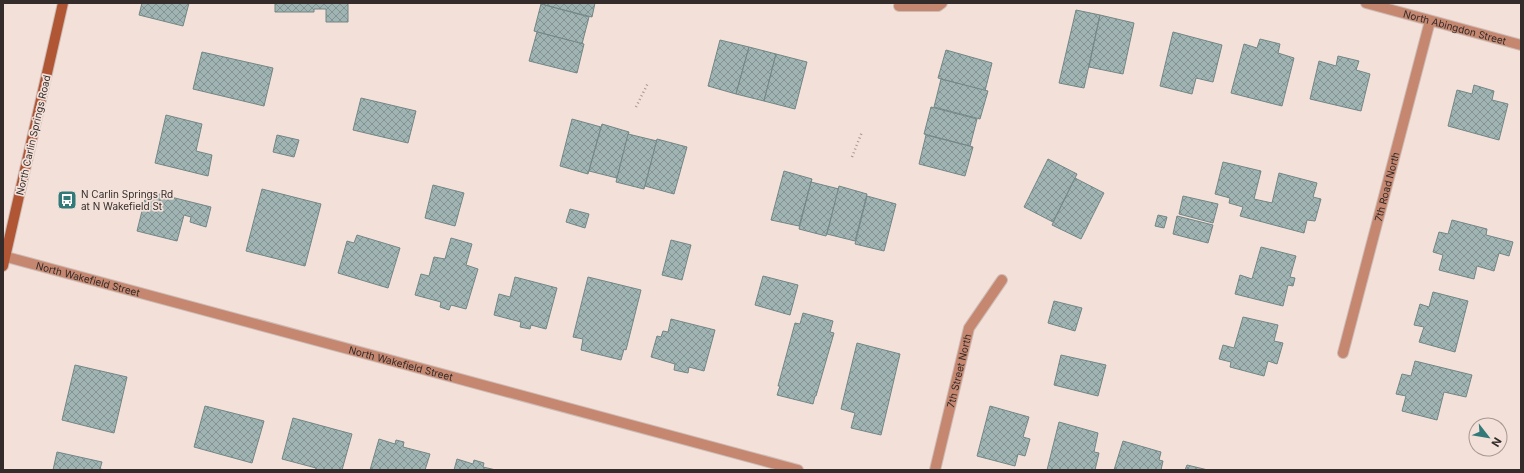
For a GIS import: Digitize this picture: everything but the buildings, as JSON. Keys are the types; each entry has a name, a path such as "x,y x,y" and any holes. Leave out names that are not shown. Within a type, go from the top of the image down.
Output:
{"main road":[{"name":"North Carlin Springs Road","path":"4,259 63,3"}],"street":[{"path":"899,6 938,6 942,3"},
{"name":"North Abingdon Street","path":"1366,3 1521,45"},
{"name":"7th Road North","path":"1343,353 1430,21"},
{"name":"North Wakefield Street","path":"4,259 798,470"},
{"name":"7th Street North","path":"935,470 969,328 1002,280"}],"path":[{"path":"636,107 648,83"},
{"path":"852,157 862,132"}],"place":[{"name":"N Carlin Springs Rd at N Wakefield St","path":"67,200"}]}
